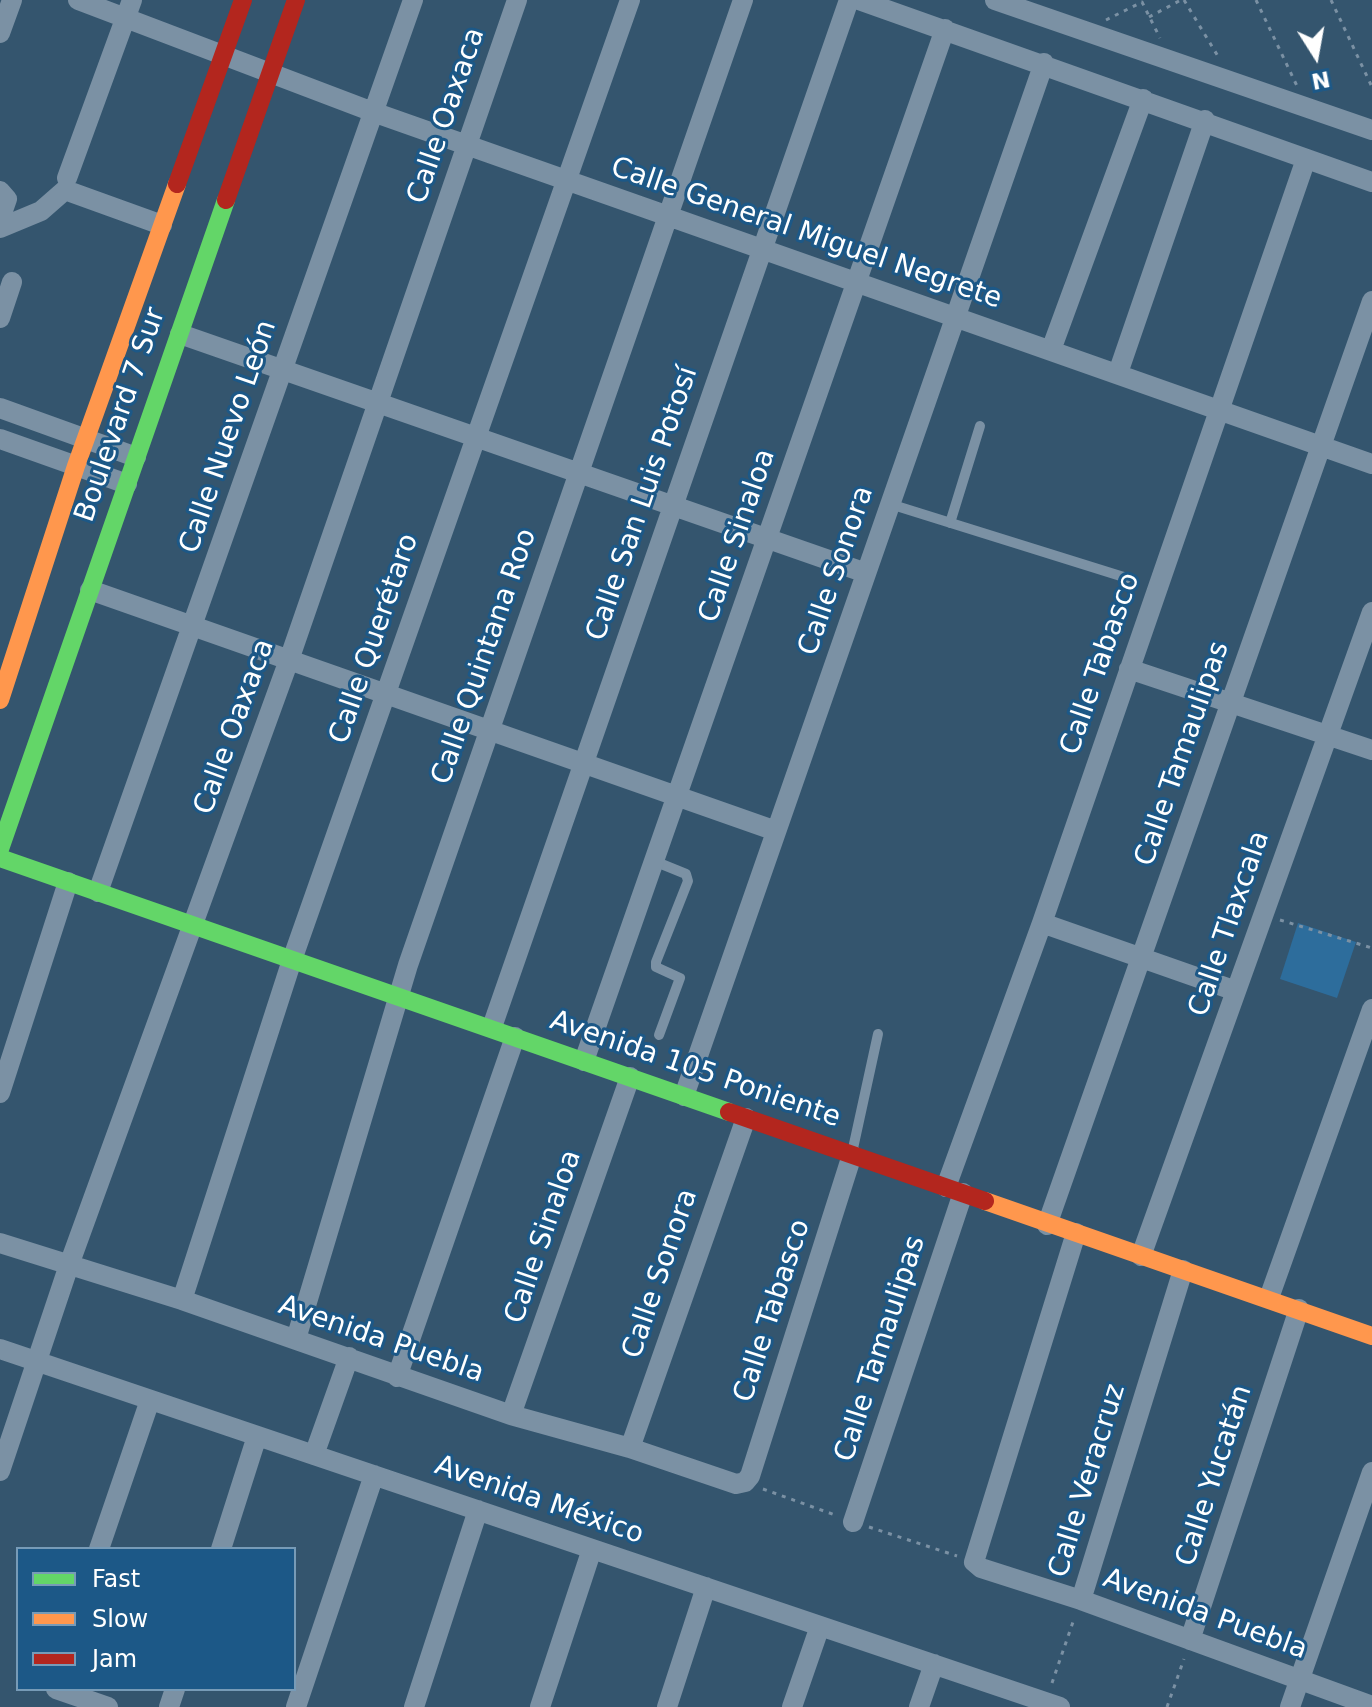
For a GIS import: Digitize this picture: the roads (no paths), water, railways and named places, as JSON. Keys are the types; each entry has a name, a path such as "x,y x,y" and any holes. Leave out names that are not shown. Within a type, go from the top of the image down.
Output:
{"street":[{"path":"0,33 12,0"},
{"name":"Calle General Miguel Negrete","path":"78,0 129,9 224,53 373,112 1372,464"},
{"name":"Boulevard 7 Sur","path":"0,700 76,466 243,0"},
{"name":"Boulevard 7 Sur","path":"0,849 296,0"},
{"name":"Calle Nuevo León","path":"98,892 413,0"},
{"name":"Calle Oaxaca","path":"0,1471 69,1265 289,660 517,0"},
{"name":"Calle Querétaro","path":"182,1300 292,960 630,0"},
{"name":"Calle Quintana Roo","path":"296,1339 399,995 743,0"},
{"name":"Calle San Luis Potosí","path":"492,1027 849,0"},
{"path":"859,0 1205,120 1372,182"},
{"path":"995,0 1372,130"},
{"path":"67,178 129,9"},
{"name":"Calle Sinaloa","path":"584,1061 945,29"},
{"name":"Calle Sonora","path":"684,1096 1044,63"},
{"path":"1051,350 1143,99"},
{"path":"1118,373 1205,120"},
{"name":"Calle Tabasco","path":"954,1190 1042,923 1306,159"},
{"path":"0,228 41,211 65,190 162,225"},
{"path":"0,191 7,199 0,219"},
{"path":"0,318 12,282"},
{"name":"Calle Tamaulipas","path":"1047,1225 1372,301"},
{"path":"180,334 672,508 866,573"},
{"path":"0,408 136,457"},
{"path":"0,439 127,484"},
{"path":"90,590 776,831"},
{"name":"Calle Tlaxcala","path":"1141,1256 1372,612"},
{"path":"1129,669 1372,750"},
{"name":"Avenida 105 Poniente","path":"0,858 1372,1336"},
{"path":"0,1093 68,882"},
{"path":"1042,923 1236,991"},
{"path":"1269,1298 1372,1009"},
{"path":"397,1377 515,1037"},
{"name":"Calle Sinaloa","path":"511,1415 630,1077"},
{"name":"Calle Sonora","path":"630,1448 746,1118"},
{"name":"Calle Tabasco","path":"745,1482 750,1476 852,1155"},
{"name":"Calle Tamaulipas","path":"853,1522 954,1190"},
{"name":"Avenida Puebla","path":"1076,1233 974,1562 981,1568 1081,1600 1372,1706"},
{"name":"Avenida Puebla","path":"0,1243 182,1300 511,1415 630,1448 736,1484 745,1482"},
{"name":"Calle Veracruz","path":"1081,1600 1183,1270"},
{"name":"Calle Yucatán","path":"1190,1640 1299,1309"},
{"name":"Avenida México","path":"0,1349 1050,1705"},
{"path":"314,1455 349,1357"},
{"path":"100,1547 150,1400"},
{"path":"222,1547 257,1436"},
{"path":"1290,1707 1372,1472"},
{"path":"296,1707 374,1475"},
{"path":"414,1707 478,1510"},
{"path":"540,1707 592,1549"},
{"path":"667,1707 706,1587"},
{"path":"792,1707 820,1626"},
{"path":"919,1707 934,1664"},
{"path":"60,1691 108,1707"}],"lane":[{"path":"950,523 980,426"},
{"path":"890,504 1127,578"},
{"path":"654,861 686,874 688,881 655,965 680,978 659,1035"},
{"path":"852,1155 878,1034"}]}
